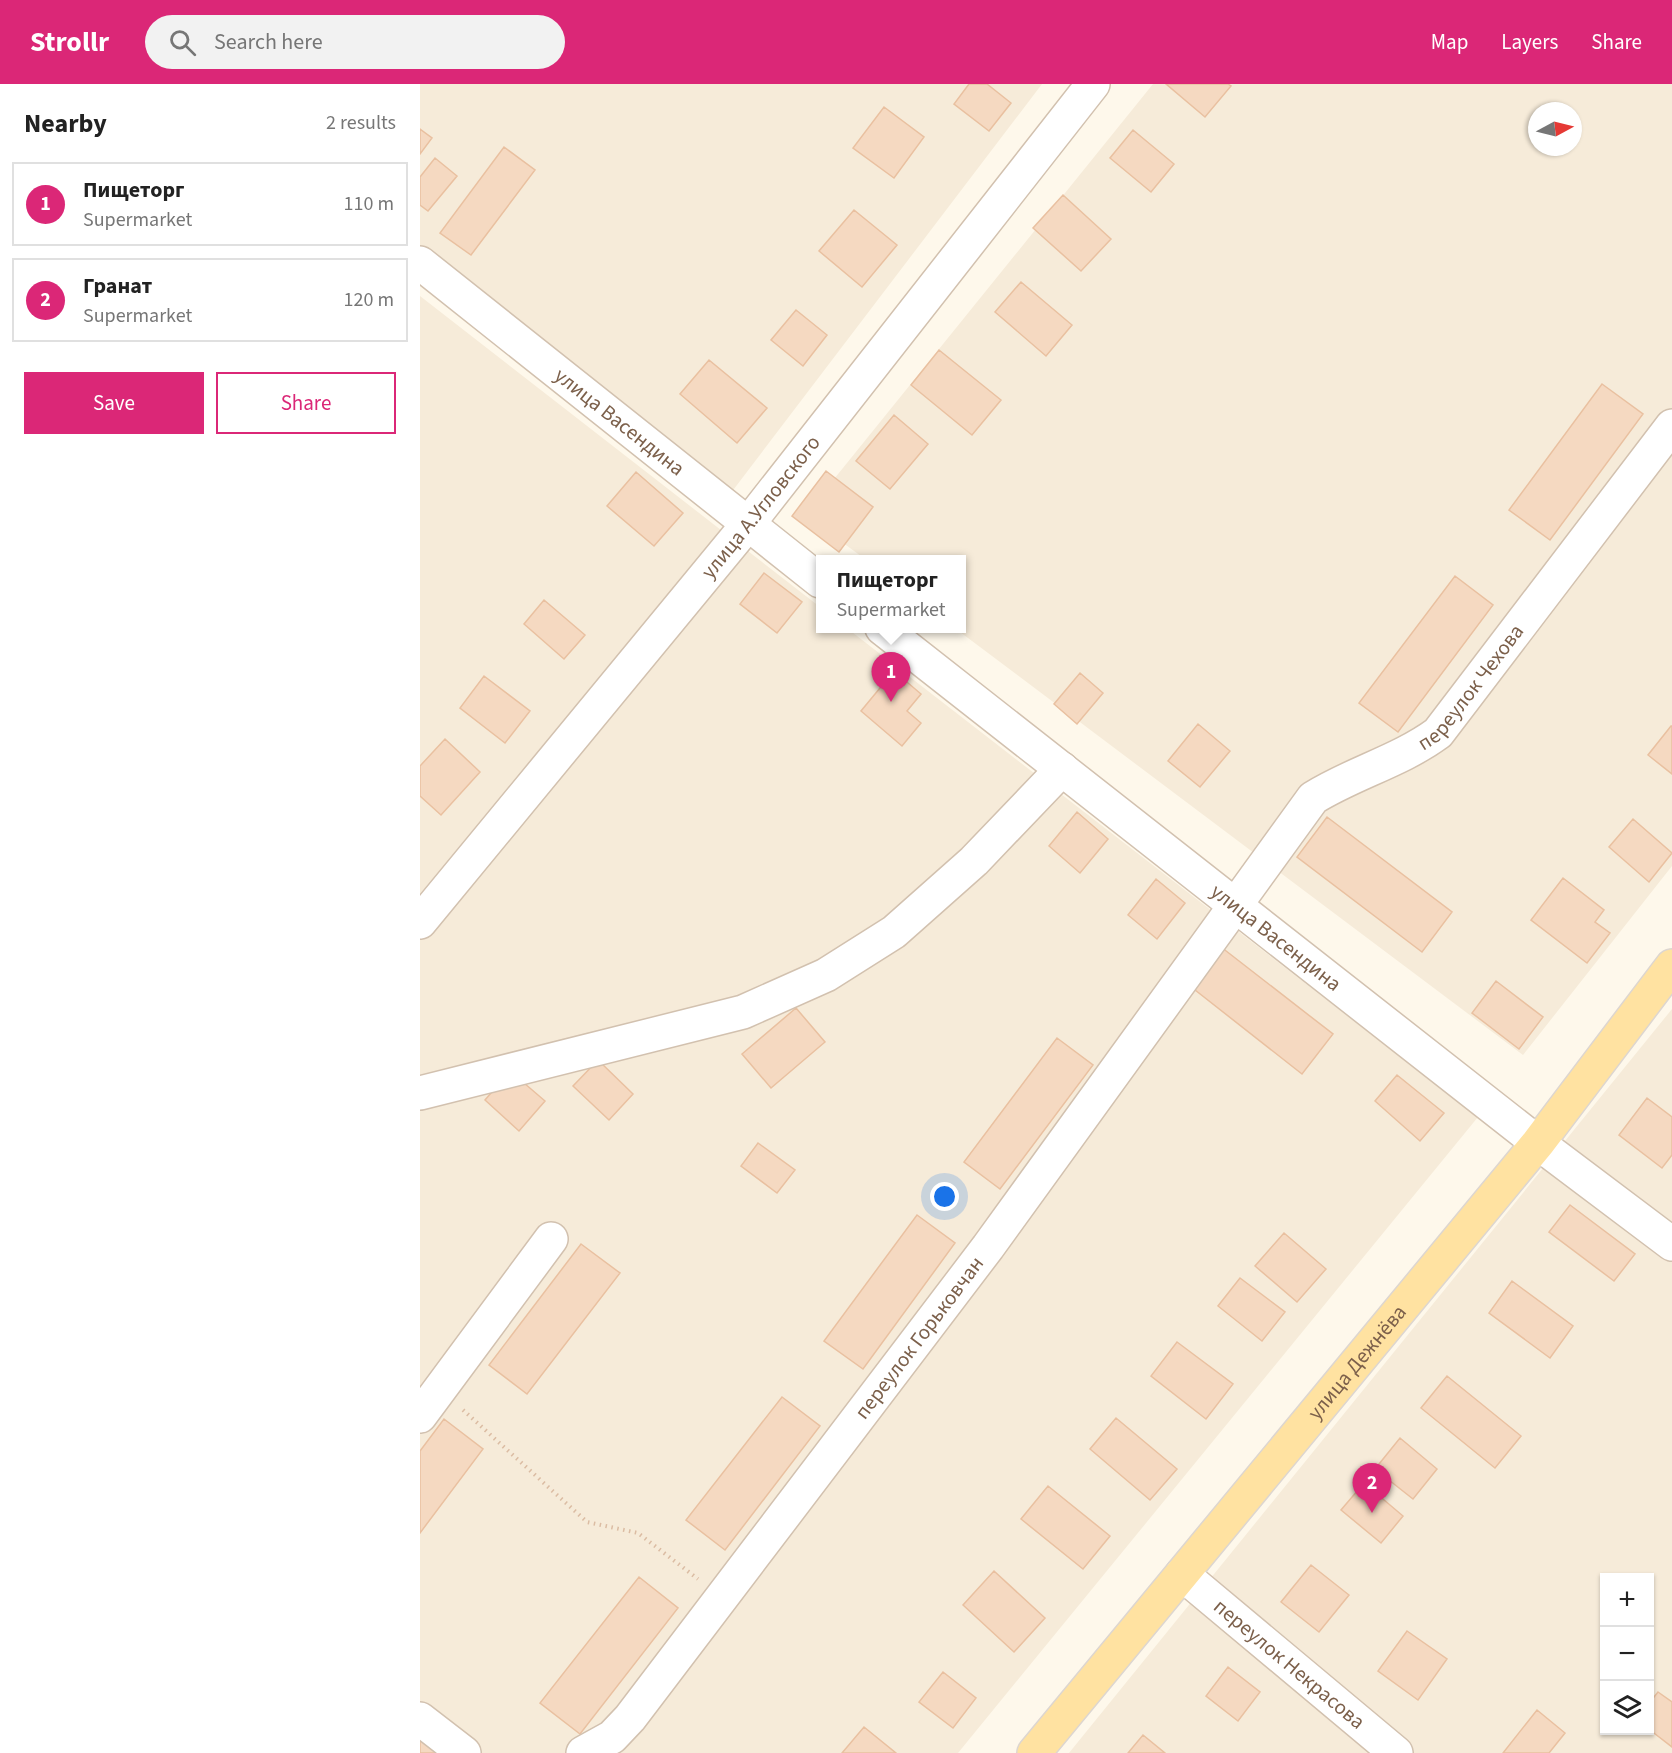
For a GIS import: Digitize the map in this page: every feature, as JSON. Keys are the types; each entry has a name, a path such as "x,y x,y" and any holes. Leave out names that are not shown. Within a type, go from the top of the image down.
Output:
{"main road":[{"name":"улица Дежнёва","path":"1034,1753 1538,1143 1672,966"}],"street":[{"name":"улица А.Угловского","path":"420,922 748,524 1093,84"},
{"name":"улица Васендина","path":"420,263 816,577"},
{"name":"переулок Чехова","path":"1234,903 1313,798 1332,786 1417,748 1438,733 1672,426"},
{"name":"улица Васендина","path":"888,633 1538,1143 1672,1244"},
{"path":"420,1093 743,1012 826,975 894,932 974,861 1062,769"},
{"name":"переулок Горьковчан","path":"583,1753 612,1737 630,1718 722,1598 988,1247 1234,903"},
{"path":"420,1416 551,1239"},
{"name":"переулок Некрасова","path":"1182,1574 1396,1753"},
{"path":"420,1719 464,1753"}],"path":[{"path":"440,1389 587,1522 638,1533 722,1598"}],"shaded area":[{"path":"420,84 1042,84 721,506 420,253"},
{"path":"1153,84 1672,84 1672,866 1523,1055 961,633 966,633 966,555 860,555 805,515"},
{"path":"420,296 816,604 816,633 853,633 1478,1117 958,1753 420,1753"},
{"path":"1672,1009 1672,1753 1069,1753"}],"building":[{"path":"969,84 987,84 1011,103 989,131 954,104"},
{"path":"1166,84 1228,84 1231,86 1205,117"},
{"path":"884,107 924,137 894,178 853,148"},
{"path":"420,129 432,138 420,154"},
{"path":"1133,130 1174,164 1151,192 1110,158"},
{"path":"504,147 535,170 471,255 440,233"},
{"path":"435,158 457,176 428,211 420,205 420,177"},
{"path":"1063,195 1111,239 1081,271 1033,228"},
{"path":"854,210 897,245 862,287 819,251"},
{"path":"1021,282 1072,325 1046,356 995,312"},
{"path":"796,310 827,335 803,366 771,340"},
{"path":"939,350 1001,400 972,435 911,385"},
{"path":"709,360 767,408 737,443 680,394"},
{"path":"1602,384 1643,414 1550,540 1509,510"},
{"path":"894,415 928,444 890,489 856,461"},
{"path":"826,471 873,507 839,552 792,516"},
{"path":"636,472 683,513 654,546 607,506"},
{"path":"764,573 802,602 777,633 740,604"},
{"path":"1455,576 1493,605 1398,732 1359,703"},
{"path":"544,600 585,635 564,659 524,624"},
{"path":"894,671 921,694 907,711 921,723 902,746 861,711"},
{"path":"1080,673 1103,693 1077,724 1054,704"},
{"path":"484,676 530,711 505,743 460,708"},
{"path":"1198,724 1230,751 1200,787 1168,761"},
{"path":"1672,726 1672,774 1648,755"},
{"path":"445,739 480,772 441,815 420,796 420,766"},
{"path":"1077,812 1108,839 1080,873 1049,846"},
{"path":"1327,817 1452,912 1422,952 1297,857"},
{"path":"1633,819 1672,853 1649,882 1609,847"},
{"path":"1563,878 1604,910 1595,922 1610,933 1587,963 1531,920"},
{"path":"1156,879 1185,903 1157,939 1128,915"},
{"path":"1212,940 1333,1034 1302,1074 1181,979"},
{"path":"1496,981 1543,1017 1519,1049 1472,1013"},
{"path":"796,1008 825,1042 771,1088 742,1054"},
{"path":"1057,1038 1093,1065 1000,1189 964,1162"},
{"path":"598,1060 633,1094 609,1120 573,1086"},
{"path":"510,1071 545,1101 519,1131 485,1100"},
{"path":"1397,1075 1444,1113 1420,1141 1375,1101"},
{"path":"1647,1098 1672,1117 1672,1155 1662,1168 1619,1135"},
{"path":"758,1143 795,1170 777,1193 741,1166"},
{"path":"1570,1205 1635,1254 1614,1281 1549,1232"},
{"path":"917,1215 955,1243 863,1369 824,1341"},
{"path":"1284,1233 1326,1269 1297,1302 1255,1266"},
{"path":"581,1244 620,1273 527,1394 489,1365"},
{"path":"1240,1278 1285,1312 1262,1341 1218,1306"},
{"path":"1512,1281 1573,1326 1550,1358 1489,1313"},
{"path":"1177,1342 1233,1384 1206,1419 1151,1376"},
{"path":"1447,1376 1521,1436 1495,1468 1421,1408"},
{"path":"782,1397 820,1426 725,1550 686,1520"},
{"path":"1116,1418 1177,1469 1150,1500 1090,1449"},
{"path":"444,1419 483,1449 420,1533 420,1451"},
{"path":"1400,1438 1437,1469 1413,1499 1375,1469"},
{"path":"1364,1483 1403,1516 1381,1543 1341,1510"},
{"path":"1048,1486 1110,1536 1083,1569 1021,1519"},
{"path":"1311,1565 1349,1595 1319,1632 1281,1602"},
{"path":"994,1571 1045,1618 1014,1652 963,1605"},
{"path":"639,1577 678,1608 580,1734 540,1703"},
{"path":"1407,1631 1447,1659 1418,1700 1378,1671"},
{"path":"1228,1667 1260,1692 1238,1721 1206,1696"},
{"path":"943,1672 976,1698 953,1728 919,1702"},
{"path":"1658,1692 1672,1702 1672,1747 1654,1733 1654,1697"},
{"path":"1537,1710 1565,1733 1549,1753 1503,1753"},
{"path":"864,1727 896,1753 842,1753"},
{"path":"420,1734 444,1753 420,1753"},
{"path":"1143,1735 1165,1753 1128,1753"}],"place":[{"name":"Пищеторг","path":"891,702"},
{"name":"Гранат","path":"1372,1513"}]}
